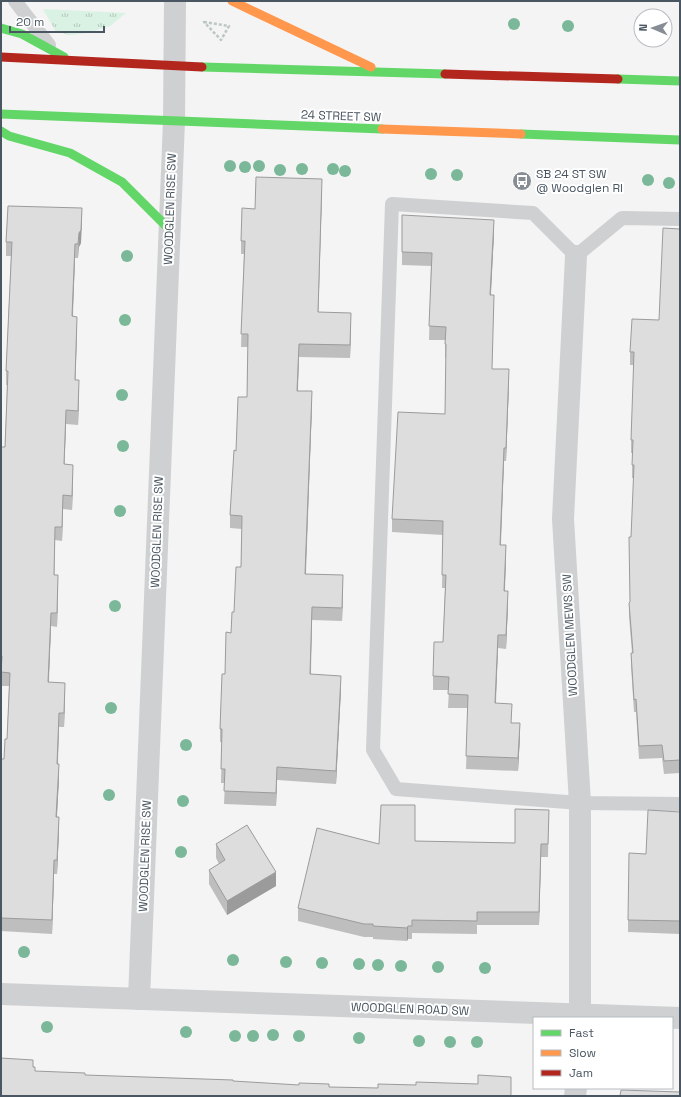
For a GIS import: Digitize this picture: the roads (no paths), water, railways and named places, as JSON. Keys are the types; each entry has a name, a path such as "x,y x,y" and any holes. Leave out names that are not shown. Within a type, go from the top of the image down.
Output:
{"main road":[{"path":"232,1 380,71"},
{"path":"1,28 22,34 62,57"},
{"path":"1,57 62,57 174,66 680,81"},
{"name":"24 STREET SW","path":"1,114 680,140"},
{"path":"1,131 10,136 70,153 122,182 169,229"}],"street":[{"name":"WOODGLEN RISE SW","path":"139,999 174,121 175,1"},
{"name":"WOODGLEN MEWS SW","path":"576,256 563,519 580,803 580,1017"},
{"name":"WOODGLEN ROAD SW","path":"1,994 580,1017"}],"lane":[{"path":"15,1 62,57"},
{"path":"680,219 622,218 576,256 533,213 392,204 373,750 396,789 580,803 680,804"}],"place":[{"name":"SB 24 ST SW @ Woodglen RI","path":"522,181"}]}
